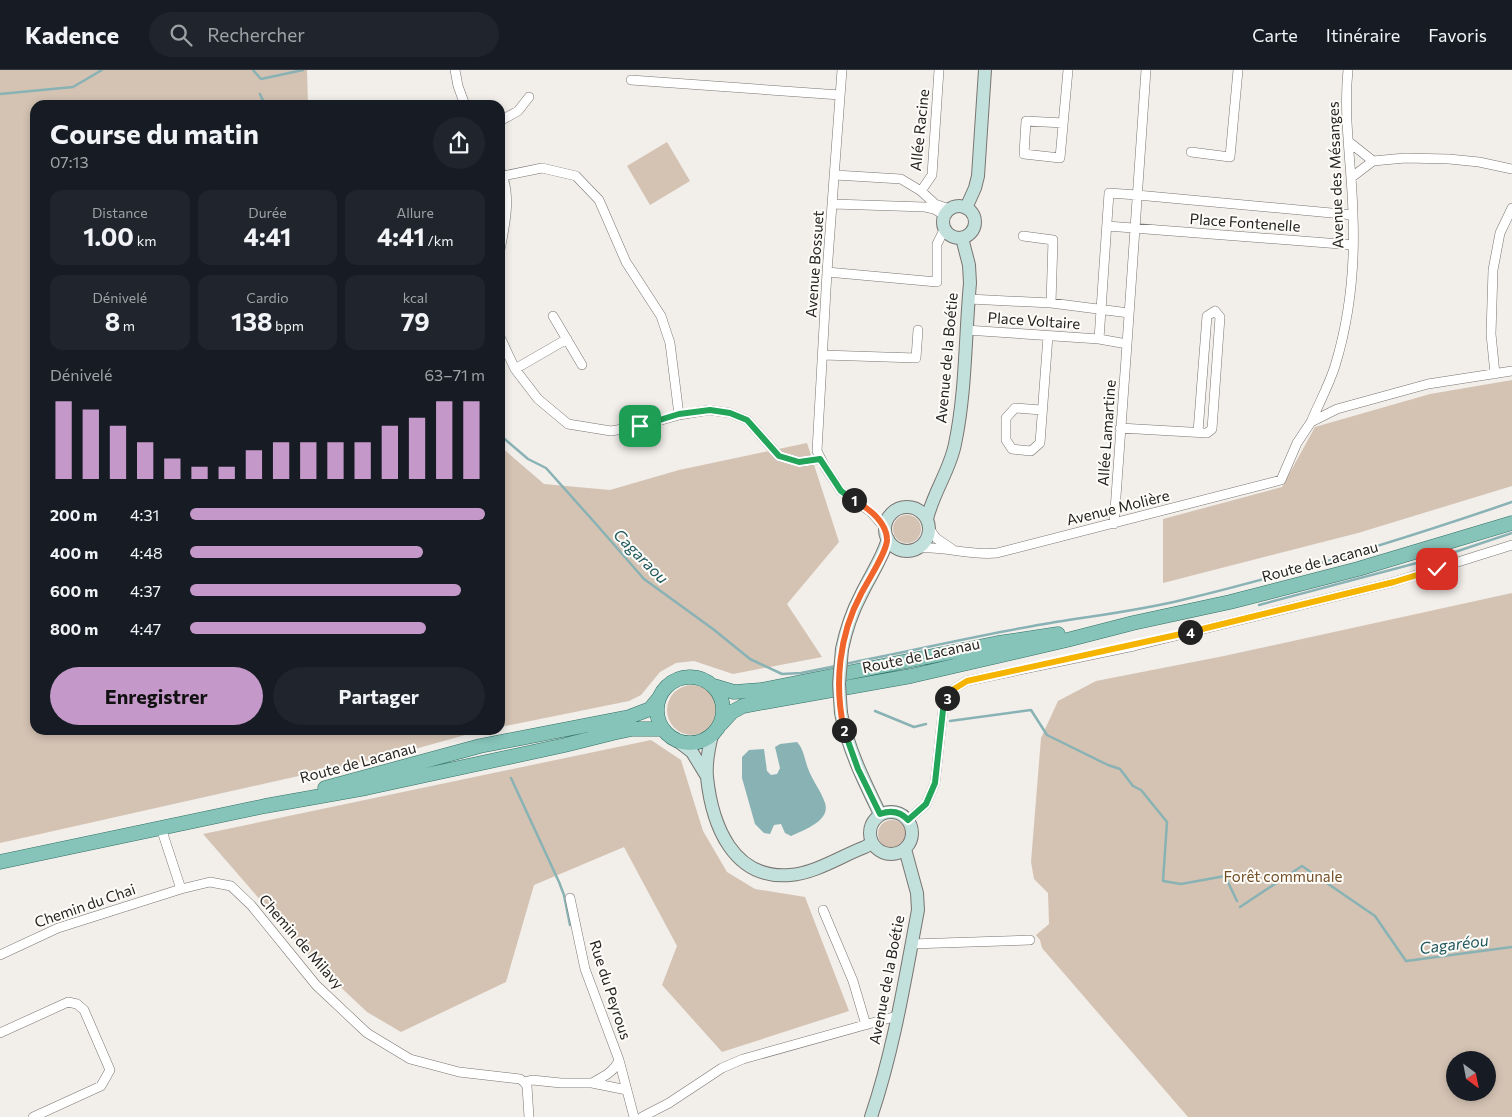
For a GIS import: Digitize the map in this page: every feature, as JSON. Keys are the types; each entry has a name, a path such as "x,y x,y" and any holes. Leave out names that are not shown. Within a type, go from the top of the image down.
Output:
{"main road":[{"path":"966,208 978,176 985,70"},
{"path":"958,206 966,208 974,216 972,232 962,238 952,237 944,230 943,225 947,212 958,206"},
{"name":"Avenue de la Boétie","path":"928,524 930,507 955,446 961,412 969,299 969,265 962,238"},
{"name":"Avenue de la Boétie","path":"910,507 926,498 942,478"},
{"path":"880,814 851,752 841,713 838,684 842,650 847,629 855,607 873,574 886,534 889,517 898,509 910,507 917,509 928,524 927,540 914,550 903,551 897,549 886,534"},
{"name":"Route de Lacanau","path":"721,724 732,712 743,706 911,676 1303,584 1512,523"},
{"path":"873,574 890,559 903,551"},
{"name":"Route de Lacanau","path":"714,686 734,692 761,690 998,644 1133,623"},
{"path":"679,742 689,744 700,742 712,735 721,724 724,706 720,695 714,686 699,678 683,678 673,682 664,689 659,698 657,709 658,720 663,729 670,737 692,752 706,775"},
{"name":"Route de Lacanau","path":"265,806 330,786 480,746 629,717 650,709 659,698"},
{"name":"Route de Lacanau","path":"0,862 265,806 366,788 614,733 639,729 663,729"},
{"path":"712,735 706,775 711,800 723,837 733,852 751,868 774,875 799,874 866,848 872,843"},
{"path":"892,811 904,815 908,820 911,825 912,838 904,849 887,854 876,848 872,843 871,824 880,814 892,811"},
{"name":"Avenue de la Boétie","path":"871,1117 886,1071 918,910 917,893 904,849"}],"street":[{"path":"456,70 458,86 463,100"},
{"name":"Avenue Bossuet","path":"820,459 818,451 827,272 842,70"},
{"name":"Allée Racine","path":"921,191 932,175 939,70"},
{"path":"1063,123 1026,121 1024,154 1060,158 1068,70"},
{"name":"Allée Lamartine","path":"1114,524 1146,70"},
{"path":"1191,152 1230,157 1238,70"},
{"name":"Avenue des Mésanges","path":"1281,480 1297,443 1311,422 1334,367 1348,316 1354,245 1352,177 1346,91 1348,70"},
{"path":"631,80 840,95"},
{"path":"505,118 518,111 529,97"},
{"path":"1349,142 1374,161"},
{"path":"1352,177 1374,161 1405,158 1479,162 1511,172"},
{"path":"505,173 542,168 576,176 599,200 626,262 661,316 670,343 679,414"},
{"path":"835,175 900,179 921,191 947,212"},
{"name":"Place Fontenelle","path":"1353,215 1109,194 1107,226 1354,245"},
{"path":"505,196 507,211 505,222"},
{"path":"833,204 925,207 947,212"},
{"path":"1495,374 1491,334 1493,270 1500,233 1512,208"},
{"path":"1099,339 1107,226"},
{"path":"827,272 937,282 937,244 944,230"},
{"path":"1023,236 1052,240 1051,303"},
{"name":"Place Voltaire","path":"969,299 1051,303 1129,313"},
{"path":"1120,428 1207,433 1212,429 1220,317 1215,310 1207,316 1198,432"},
{"path":"553,316 582,366"},
{"path":"823,356 916,358 918,330"},
{"name":"Place Voltaire","path":"966,330 1099,339 1127,344"},
{"path":"1042,410 1015,408 1006,418 1006,440 1012,449 1031,450 1040,444 1048,336"},
{"path":"515,369 567,339"},
{"path":"505,348 515,369 538,399 568,424 611,431 640,426 679,414 710,410 730,413 747,420 779,456 799,462 820,459 841,491 872,512 886,534"},
{"path":"1311,422 1337,409 1428,384 1512,371"},
{"name":"Avenue Molière","path":"919,548 931,547 961,553 997,553 1281,480"},
{"name":"Avenue Molière","path":"928,524 940,541 961,553"},
{"path":"908,820 926,804 935,783 944,701 954,689 967,681 1134,646 1365,590 1452,565 1512,545"},
{"path":"160,828 182,889"},
{"name":"Chemin de Milavy","path":"182,889 210,882 231,886 251,905 316,985 367,1033 410,1058 459,1072 520,1079 524,1082 532,1080 561,1083 592,1082 627,1090"},
{"name":"Chemin du Chai","path":"0,955 58,928 182,889"},
{"name":"Rue du Peyrous","path":"570,898 585,969 619,1060 634,1117"},
{"path":"823,910 853,981 866,1025"},
{"path":"911,944 1030,940"},
{"path":"0,1033 68,1002 77,1004 84,1010 110,1070 101,1086 33,1117"},
{"path":"645,1117 722,1068 743,1059 897,1016"},
{"name":"Rue du Peyrous","path":"592,1082 616,1067 619,1060"},
{"path":"524,1082 527,1086 529,1117"}],"green space":[{"path":"0,70 307,70 308,100 30,100 30,735 465,735 397,754 0,843"},
{"path":"667,142 690,181 650,205 627,166"},
{"path":"1512,380 1512,486 1358,533 1163,583 1163,519 1282,487 1315,427 1430,394"},
{"path":"807,443 839,542 787,604 822,657 733,674 694,661 676,663 660,672 641,695 629,701 505,726 505,450 544,484 610,490 679,470"},
{"path":"907,515 917,519 921,529 917,539 907,543 897,539 893,529 897,519"},
{"name":"Forêt communale","path":"1512,593 1512,1117 1188,1117 1042,948 1040,940 1036,935 1049,924 1048,893 1034,879 1031,862 1041,738 1058,701 1096,681 1224,656"},
{"path":"687,685 697,685 710,692 717,705 717,715 710,728 697,735 687,735 678,731 671,724 667,715 667,705 671,696 678,689"},
{"path":"651,740 681,760 703,831 727,872 755,889 805,897 849,1011 722,1052 662,985 677,946 624,847 534,885 506,982 401,1032 367,1012 315,963 203,834"},
{"path":"892,820 902,824 906,834 902,844 892,848 882,844 878,834 882,824"}],"water":[{"path":"797,742 824,799 826,809 824,815 809,828 791,836 785,833 781,824 774,825 770,834 764,833 755,824 742,778 742,757 749,750 764,749 767,771 771,775 777,774 780,768 775,747 780,744"}],"waterway":[{"name":"Cagaraou","path":"0,94 73,87 102,70"},
{"path":"253,70 261,79 303,70"},
{"name":"Cagaraou","path":"260,94 263,100"},
{"name":"Cagaraou","path":"505,439 528,459 546,468 644,579 713,629 750,659 782,674 801,673 836,666"},
{"path":"844,664 1009,630 1182,600 1349,555 1512,502"},
{"path":"1259,605 1443,556 1512,533"},
{"name":"Cagaréou","path":"950,721 1031,710 1047,735 1120,769 1133,786 1141,790 1167,822 1163,881 1181,884 1225,876 1237,901"},
{"name":"Cagaréou","path":"875,711 914,727 926,724"},
{"path":"511,778 559,882 564,895 570,925"},
{"name":"Cagaréou","path":"1240,907 1302,866 1375,916 1406,961 1512,947"}],"route":[{"path":"640,426 679,414 710,410 730,413 747,420 779,456 799,462 820,459 841,491 872,512 885,528 888,539 883,553 861,594 847,629 842,650 838,684 845,734 858,769 880,814 892,811 898,812 908,820 926,804 933,790 937,774 944,701 954,689 967,681 1134,646 1394,582 1437,569"}]}
